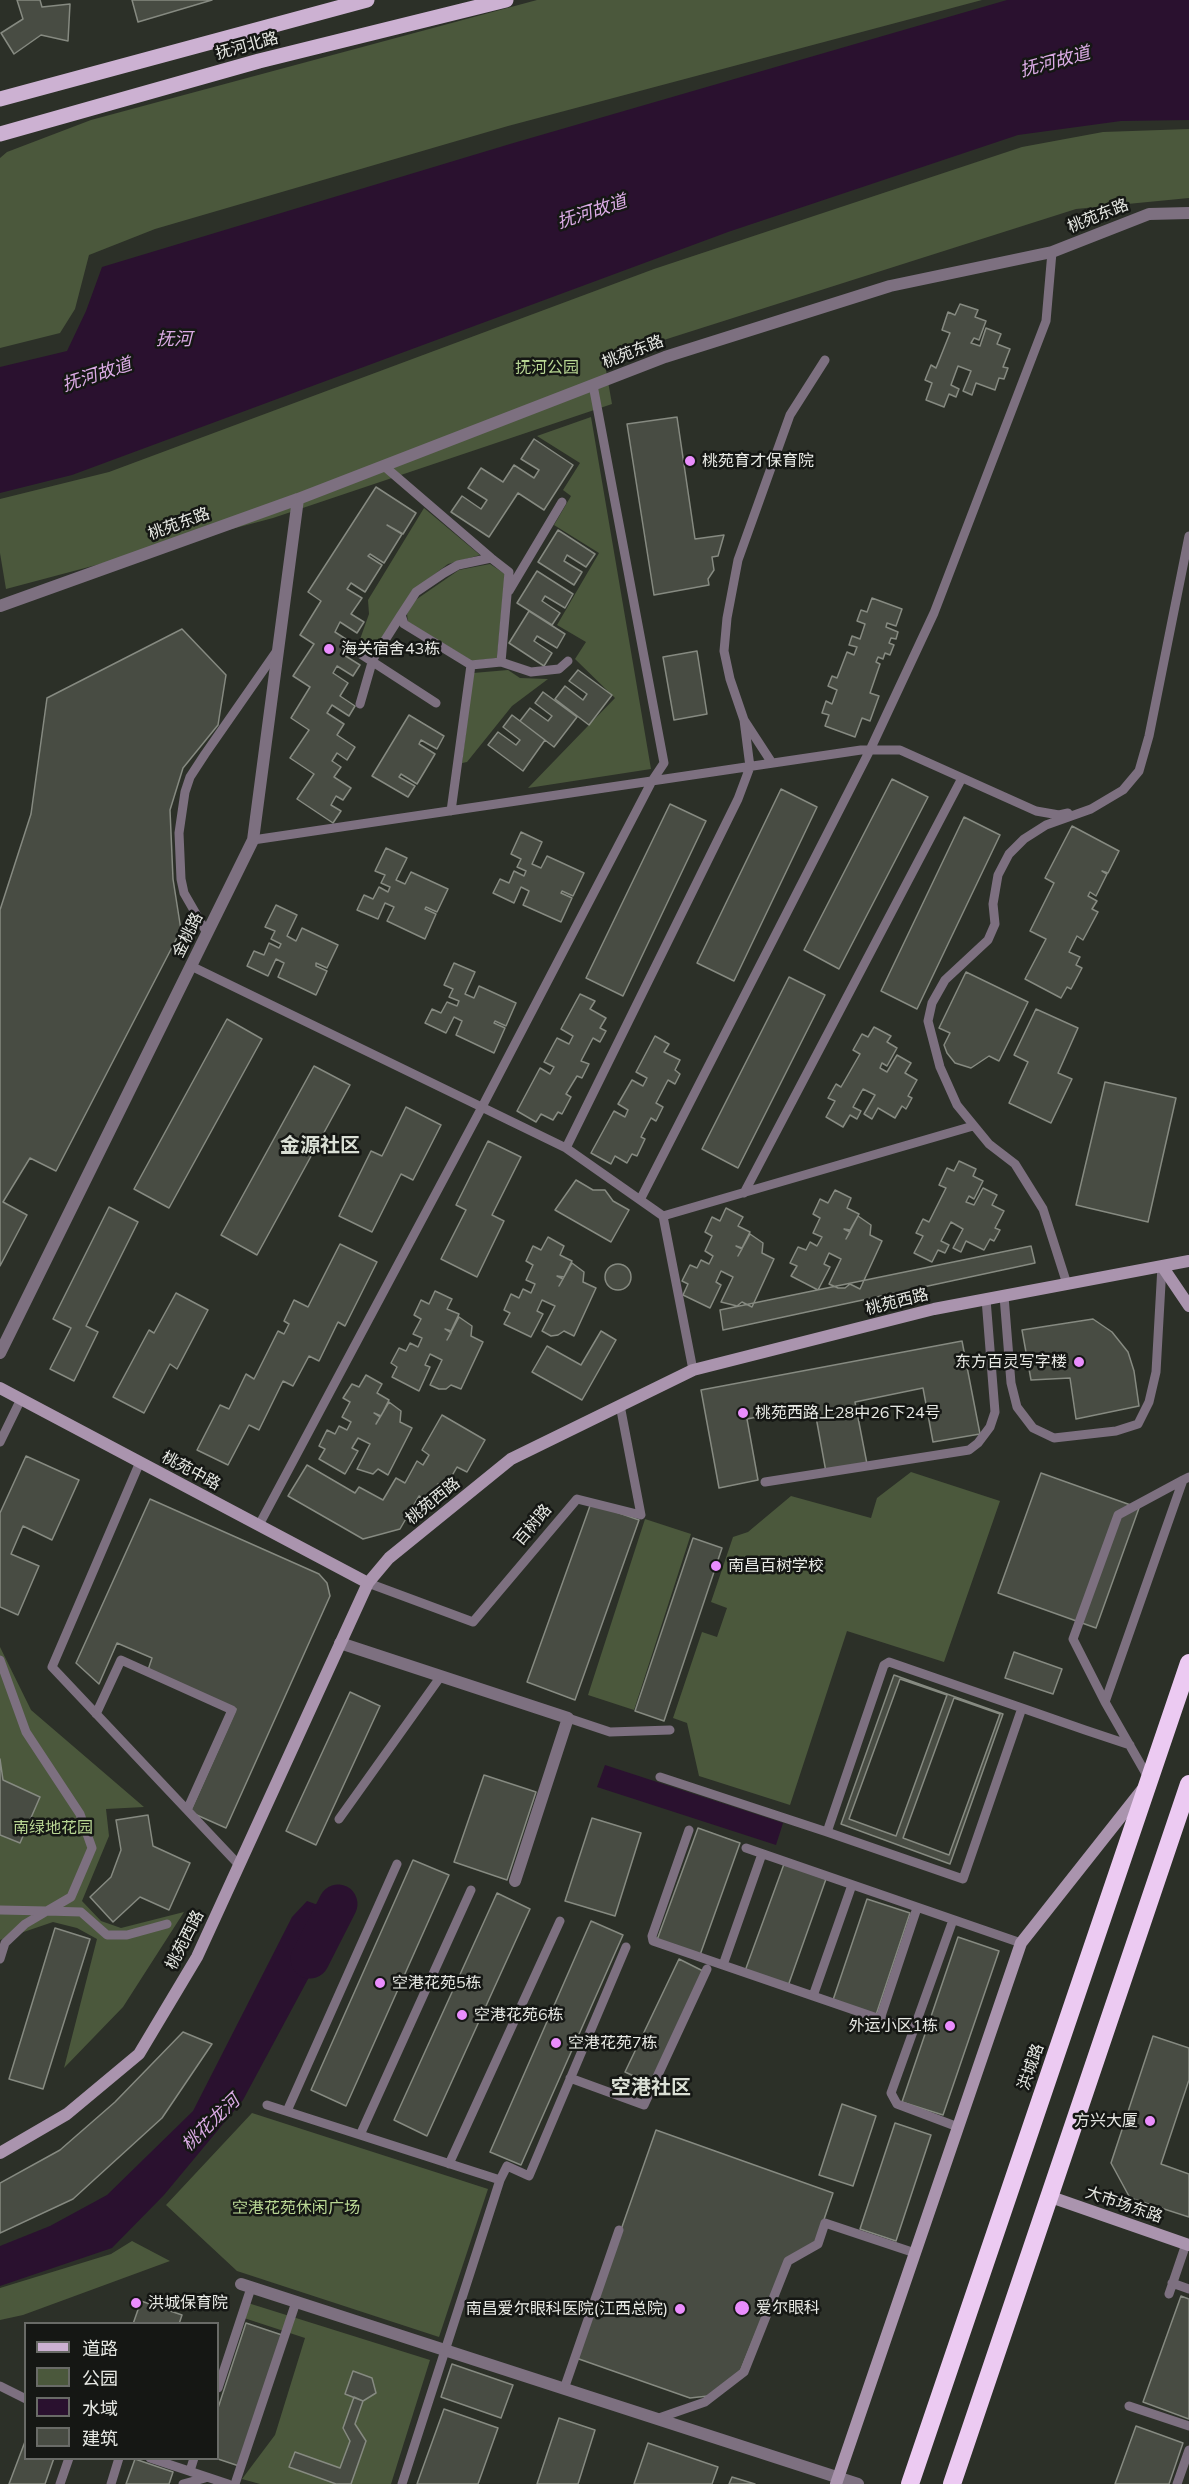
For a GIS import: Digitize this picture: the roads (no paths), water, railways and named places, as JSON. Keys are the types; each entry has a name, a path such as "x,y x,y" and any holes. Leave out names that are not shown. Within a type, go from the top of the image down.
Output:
{"highway":[{"name":"洪城路","path":"910,2484 1189,1663"},
{"path":"952,2484 1189,1784"}],"main road":[{"name":"抚河北路","path":"0,99 367,0"},
{"name":"抚河北路","path":"4,134 259,61 506,0"}],"street":[{"name":"桃苑东路","path":"0,606 298,500 665,357 890,286 1052,252 1149,214 1189,213"},
{"name":"金桃路","path":"0,1353 253,840 298,500"},
{"name":"桃苑西路","path":"0,2153 67,2114 139,2054 197,1958 368,1582 389,1558 511,1459 693,1370 934,1309 1189,1261"},
{"path":"1162,1266 1189,1306"},
{"name":"桃苑中路","path":"0,1388 368,1582"},
{"path":"340,1643 568,1718 515,1881"},
{"path":"837,2481 1021,1943 1149,1780"},
{"name":"大市场东路","path":"1048,2196 1187,2244"},
{"path":"246,2286 656,2419 837,2481 858,2484"}],"lane":[{"path":"640,1200 870,750 934,613 1046,321 1052,252"},
{"path":"566,1148 738,799 750,767 744,720 730,679 724,651 727,618 738,560 790,415 825,360"},
{"path":"258,1525 482,1107 652,781 664,763 593,385"},
{"path":"384,466 509,572 501,662"},
{"path":"508,593 562,502"},
{"path":"1067,1284 1043,1209 1015,1164 989,1144 957,1105 931,1041 928,1021 932,1003 945,980 988,940 995,924 993,904 998,875 1010,854 1024,839 1046,825 1091,809 1123,790 1139,771 1149,736 1189,536"},
{"path":"360,704 373,662 417,592 458,565 491,558"},
{"path":"401,615 404,624 471,665 501,662 531,672 559,669 568,661"},
{"path":"207,933 184,893 181,879 179,833 185,792 200,762 278,650"},
{"path":"356,651 436,703"},
{"path":"451,811 471,665"},
{"path":"744,720 772,763"},
{"path":"253,840 870,750 900,750 1036,811 1059,815 1091,809"},
{"path":"744,1192 962,778"},
{"path":"191,966 566,1148 663,1216 693,1370"},
{"path":"663,1216 973,1126"},
{"path":"1004,1296 1011,1383 1017,1407 1034,1428 1054,1438 1116,1431 1138,1424 1149,1402 1156,1372 1162,1266"},
{"path":"765,1482 969,1450 978,1443 990,1426 995,1412 986,1299"},
{"path":"0,1442 21,1399"},
{"name":"百树路","path":"368,1582 473,1622 577,1499 641,1515 620,1405"},
{"path":"140,1462 52,1667 239,1865"},
{"path":"1105,1702 1186,1479"},
{"path":"1149,1780 1073,1639 1118,1515 1186,1479"},
{"path":"0,1660 26,1732 80,1814 92,1848 71,1897 25,1924 5,1943 0,1959"},
{"path":"96,1714 121,1660 232,1710 187,1810"},
{"path":"827,1832 884,1665 889,1662 1130,1745"},
{"path":"339,1818 441,1676"},
{"path":"660,1778 963,1879 1022,1708"},
{"path":"568,1718 610,1732 670,1730"},
{"path":"689,1830 652,1939 912,2030"},
{"path":"746,1848 1021,1943"},
{"path":"723,1965 762,1854"},
{"path":"286,2111 397,1864"},
{"path":"813,1996 852,1885"},
{"path":"360,2134 471,1890"},
{"path":"880,2019 917,1908"},
{"path":"0,1910 81,1912 107,1935 127,1935 167,1924"},
{"path":"953,1920 891,2093 897,2104 958,2127"},
{"path":"449,2164 560,1921"},
{"path":"402,2484 500,2180 507,2166 529,2176 626,1947"},
{"path":"570,2078 644,2105 707,1969"},
{"path":"267,2104 500,2180"},
{"path":"656,2419 705,2402 744,2372 788,2261 818,2244 825,2223 915,2253"},
{"path":"564,2389 619,2230"},
{"path":"1169,2294 1187,2244"},
{"path":"1172,2283 1189,2289"},
{"path":"219,2384 246,2286"},
{"path":"236,2484 296,2302"},
{"path":"0,2386 24,2398"},
{"path":"1129,2406 1189,2426"},
{"path":"1177,2484 1189,2450"},
{"path":"60,2484 68,2460"},
{"path":"111,2484 118,2460"},
{"path":"156,2460 190,2471 206,2480 228,2484"},
{"path":"190,2471 193,2460"},
{"path":"183,2484 206,2480"}],"water":[{"name":"抚河","path":"1007,0 1189,0 1189,120 1121,121 1018,135 728,232 72,475 0,493 0,367 67,351 86,311 102,267 510,144"},
{"path":"605,1765 783,1823 776,1845 597,1787"},
{"path":"307,1901 343,1914 243,2100 164,2195 112,2248 0,2286 0,2246 50,2226 107,2195 193,2111 292,1917"}],"waterway":[{"name":"桃花龙河","path":"310,1959 338,1904"}],"place":[{"name":"桃苑育才保育院","path":"690,461"},
{"name":"海关宿舍43栋","path":"329,649"},
{"name":"东方百灵写字楼","path":"1079,1362"},
{"name":"桃苑西路上28中26下24号","path":"743,1413"},
{"name":"南昌百树学校","path":"716,1566"},
{"name":"空港花苑5栋","path":"380,1983"},
{"name":"空港花苑6栋","path":"462,2015"},
{"name":"外运小区1栋","path":"950,2026"},
{"name":"空港花苑7栋","path":"556,2043"},
{"name":"方兴大厦","path":"1150,2121"},
{"name":"洪城保育院","path":"136,2303"},
{"name":"爱尔眼科","path":"742,2308"},
{"name":"南昌爱尔眼科医院(江西总院)","path":"680,2309"}],"district":[{"name":"金源社区","path":"320,1146"},
{"name":"空港社区","path":"651,2088"}],"water label":[{"name":"抚河故道","path":"1055,62"},
{"name":"抚河故道","path":"592,212"},
{"name":"抚河故道","path":"97,375"}],"park label":[{"name":"抚河公园","path":"547,368"},
{"name":"南绿地花园","path":"53,1828"},
{"name":"空港花苑休闲广场","path":"296,2208"}]}
